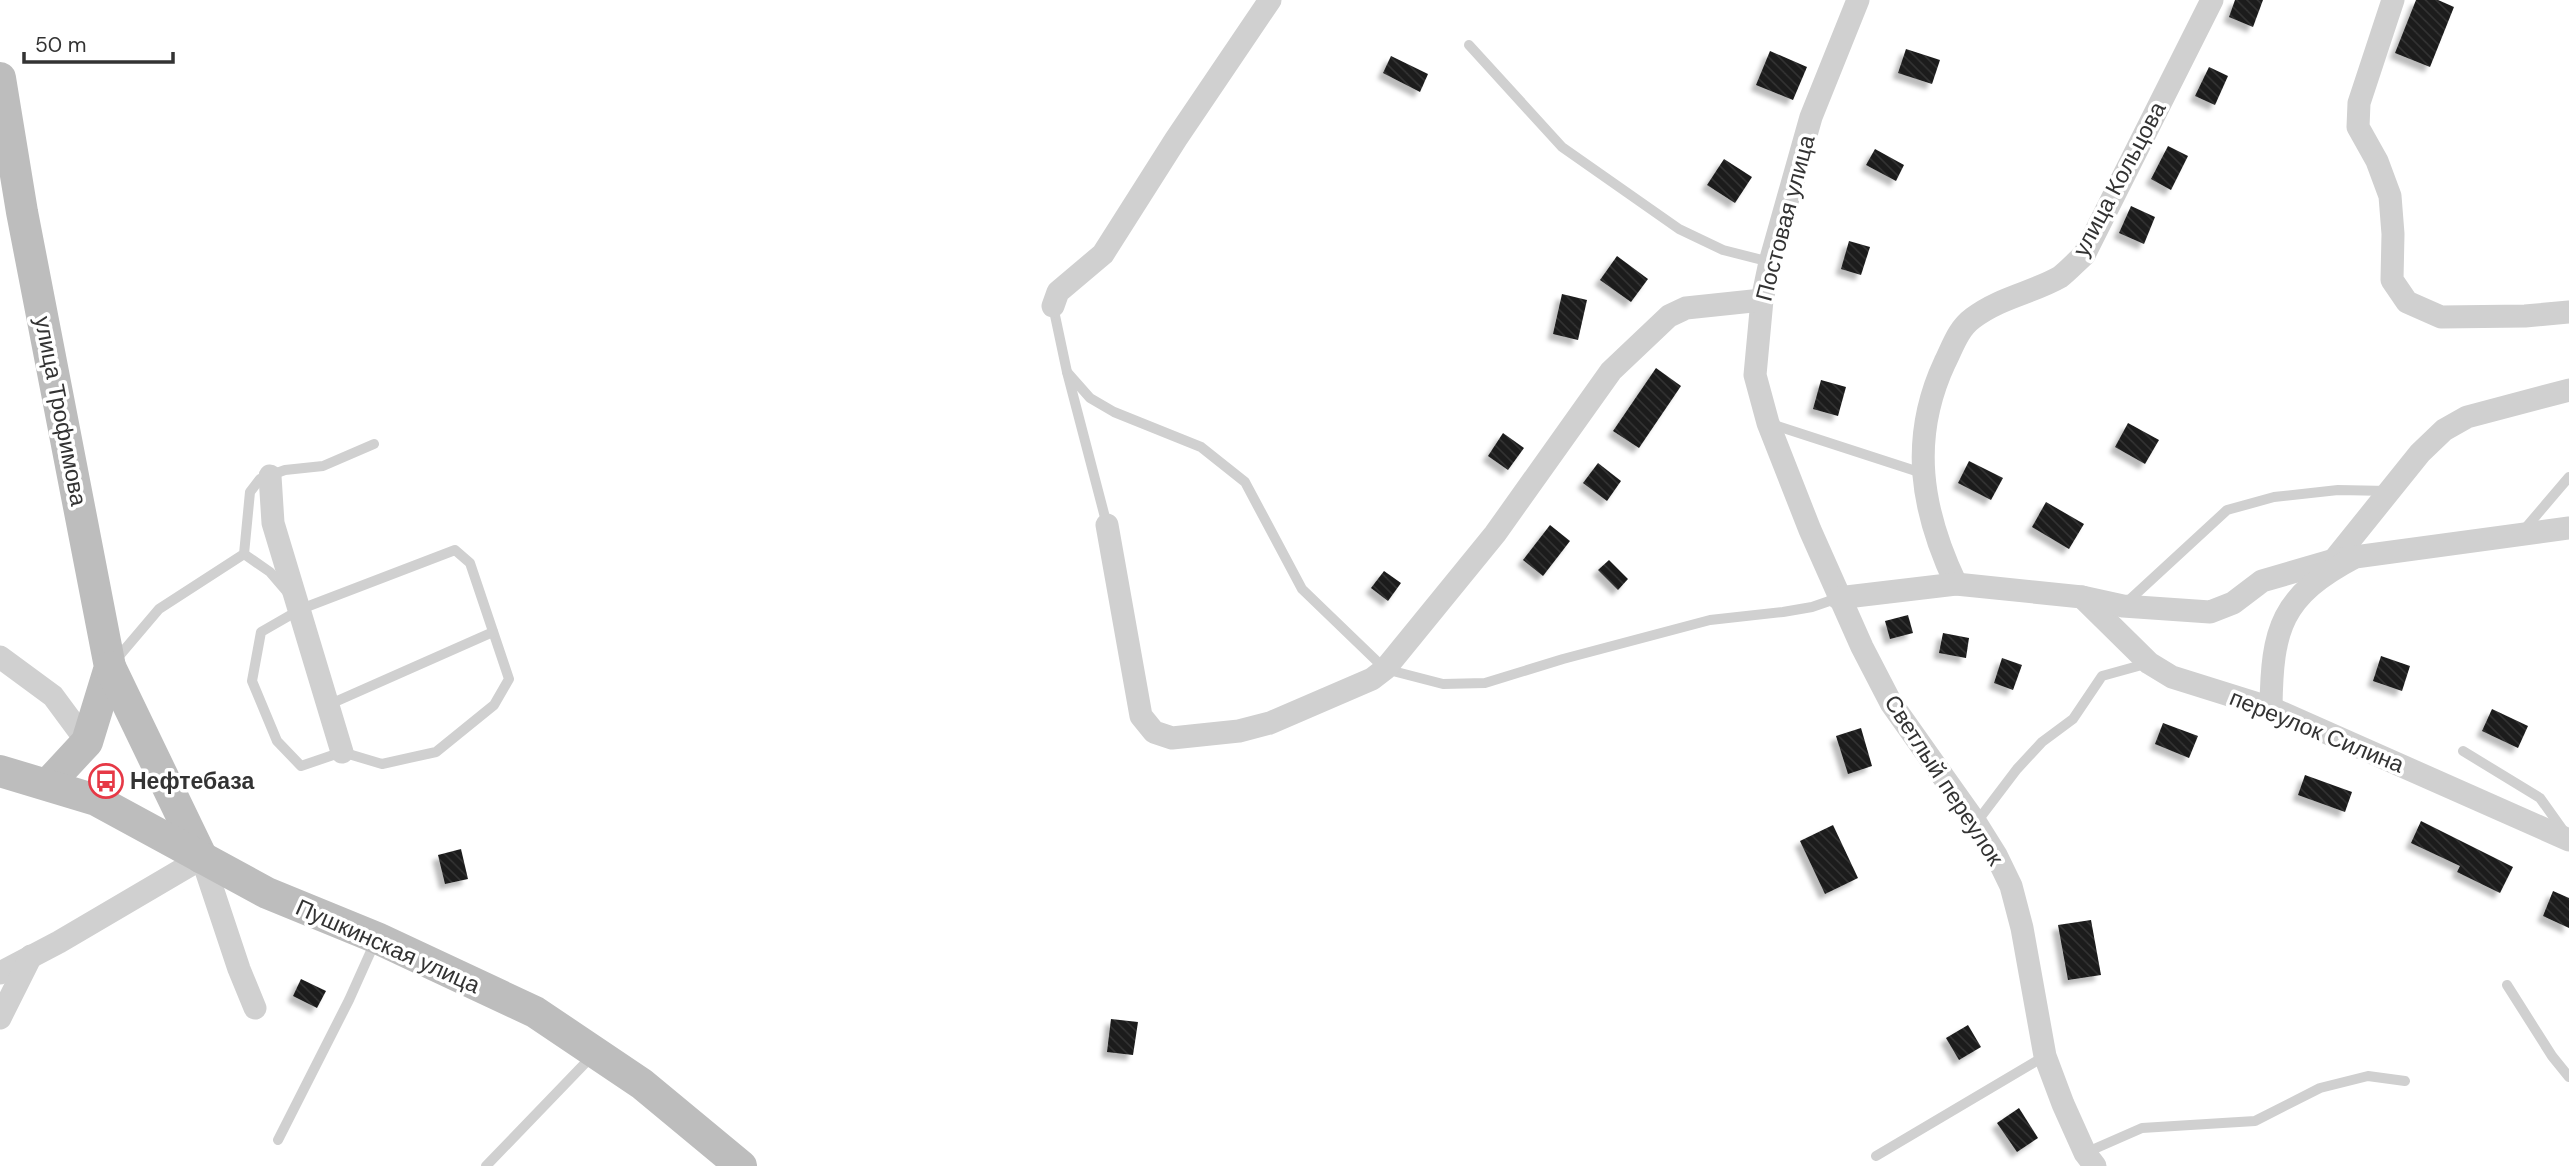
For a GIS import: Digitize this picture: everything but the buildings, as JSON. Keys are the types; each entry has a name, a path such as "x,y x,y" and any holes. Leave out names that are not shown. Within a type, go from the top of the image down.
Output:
{"street":[{"path":"1054,306 1058,292 1103,254 1176,139 1270,0"},
{"name":"Постовая улица","path":"1839,598 1768,423 1755,375 1762,300 1770,262 1811,117 1858,0"},
{"name":"улица Кольцова","path":"1956,584 1940,550 1922,474 1923,433 1938,377 1961,329 1993,304 2060,276 2084,255 2212,0"},
{"path":"2393,0 2359,103 2358,127 2377,161 2390,196 2392,280 2407,302 2441,317 2525,316 2569,312"},
{"name":"улица Трофимова","path":"0,78 22,212 110,667 87,742"},
{"path":"1107,525 1142,716 1154,732 1172,738 1239,731 1270,723 1372,679 1385,669 1495,534 1611,371 1670,316 1686,308 1762,300"},
{"path":"2271,708 2276,639 2287,612 2344,559 2420,453 2444,430 2467,417 2569,390"},
{"path":"270,476 273,523 342,752"},
{"path":"1839,598 1956,584 2082,597 2123,606 2210,612 2233,603 2262,581 2344,559 2569,528"},
{"name":"переулок Силина","path":"2082,597 2149,663 2172,677 2271,708 2569,839"},
{"name":"Светлый переулок","path":"1839,598 1891,703 1976,823 2011,886 2022,928 2045,1056 2063,1104 2090,1159"},
{"path":"0,657 53,696 87,742 48,783"},
{"path":"110,667 202,858 255,1008"},
{"name":"Пушкинская улица","path":"0,771 48,783 96,800 267,893 377,938 535,1012 642,1084 741,1166"},
{"path":"0,973 202,858"},
{"path":"0,1018 32,956"}],"lane":[{"path":"1469,45 1562,147 1679,229 1723,250 1770,262"},
{"path":"1054,306 1067,372 1107,525"},
{"path":"1067,372 1090,397 1114,412 1201,447 1245,482 1302,589 1385,669 1443,684 1485,683 1710,620 1783,612 1812,607 1839,598"},
{"path":"1768,423 1922,474"},
{"path":"244,554 250,492 260,479 285,470 323,466 374,444"},
{"path":"2519,535 2569,477"},
{"path":"2123,606 2228,510 2287,496 2338,490 2392,491"},
{"path":"455,550 470,563 509,679 494,705 436,752 382,764 342,752 301,766 277,741 253,681 261,632 301,609 455,550"},
{"path":"110,667 159,609 244,554"},
{"path":"244,554 270,572 301,609"},
{"path":"328,705 493,632"},
{"path":"1976,823 2017,769 2042,742 2073,719 2102,676 2149,663"},
{"path":"2463,751 2540,798 2569,839"},
{"path":"278,1140 349,1000 377,938"},
{"path":"2507,985 2552,1056 2569,1077"},
{"path":"486,1166 595,1053"},
{"path":"1875,1156 2045,1056"},
{"path":"2090,1159 2142,1128 2255,1121 2320,1088 2368,1076 2405,1081"}],"place":[{"name":"Нефтебаза","path":"106,781"}]}
